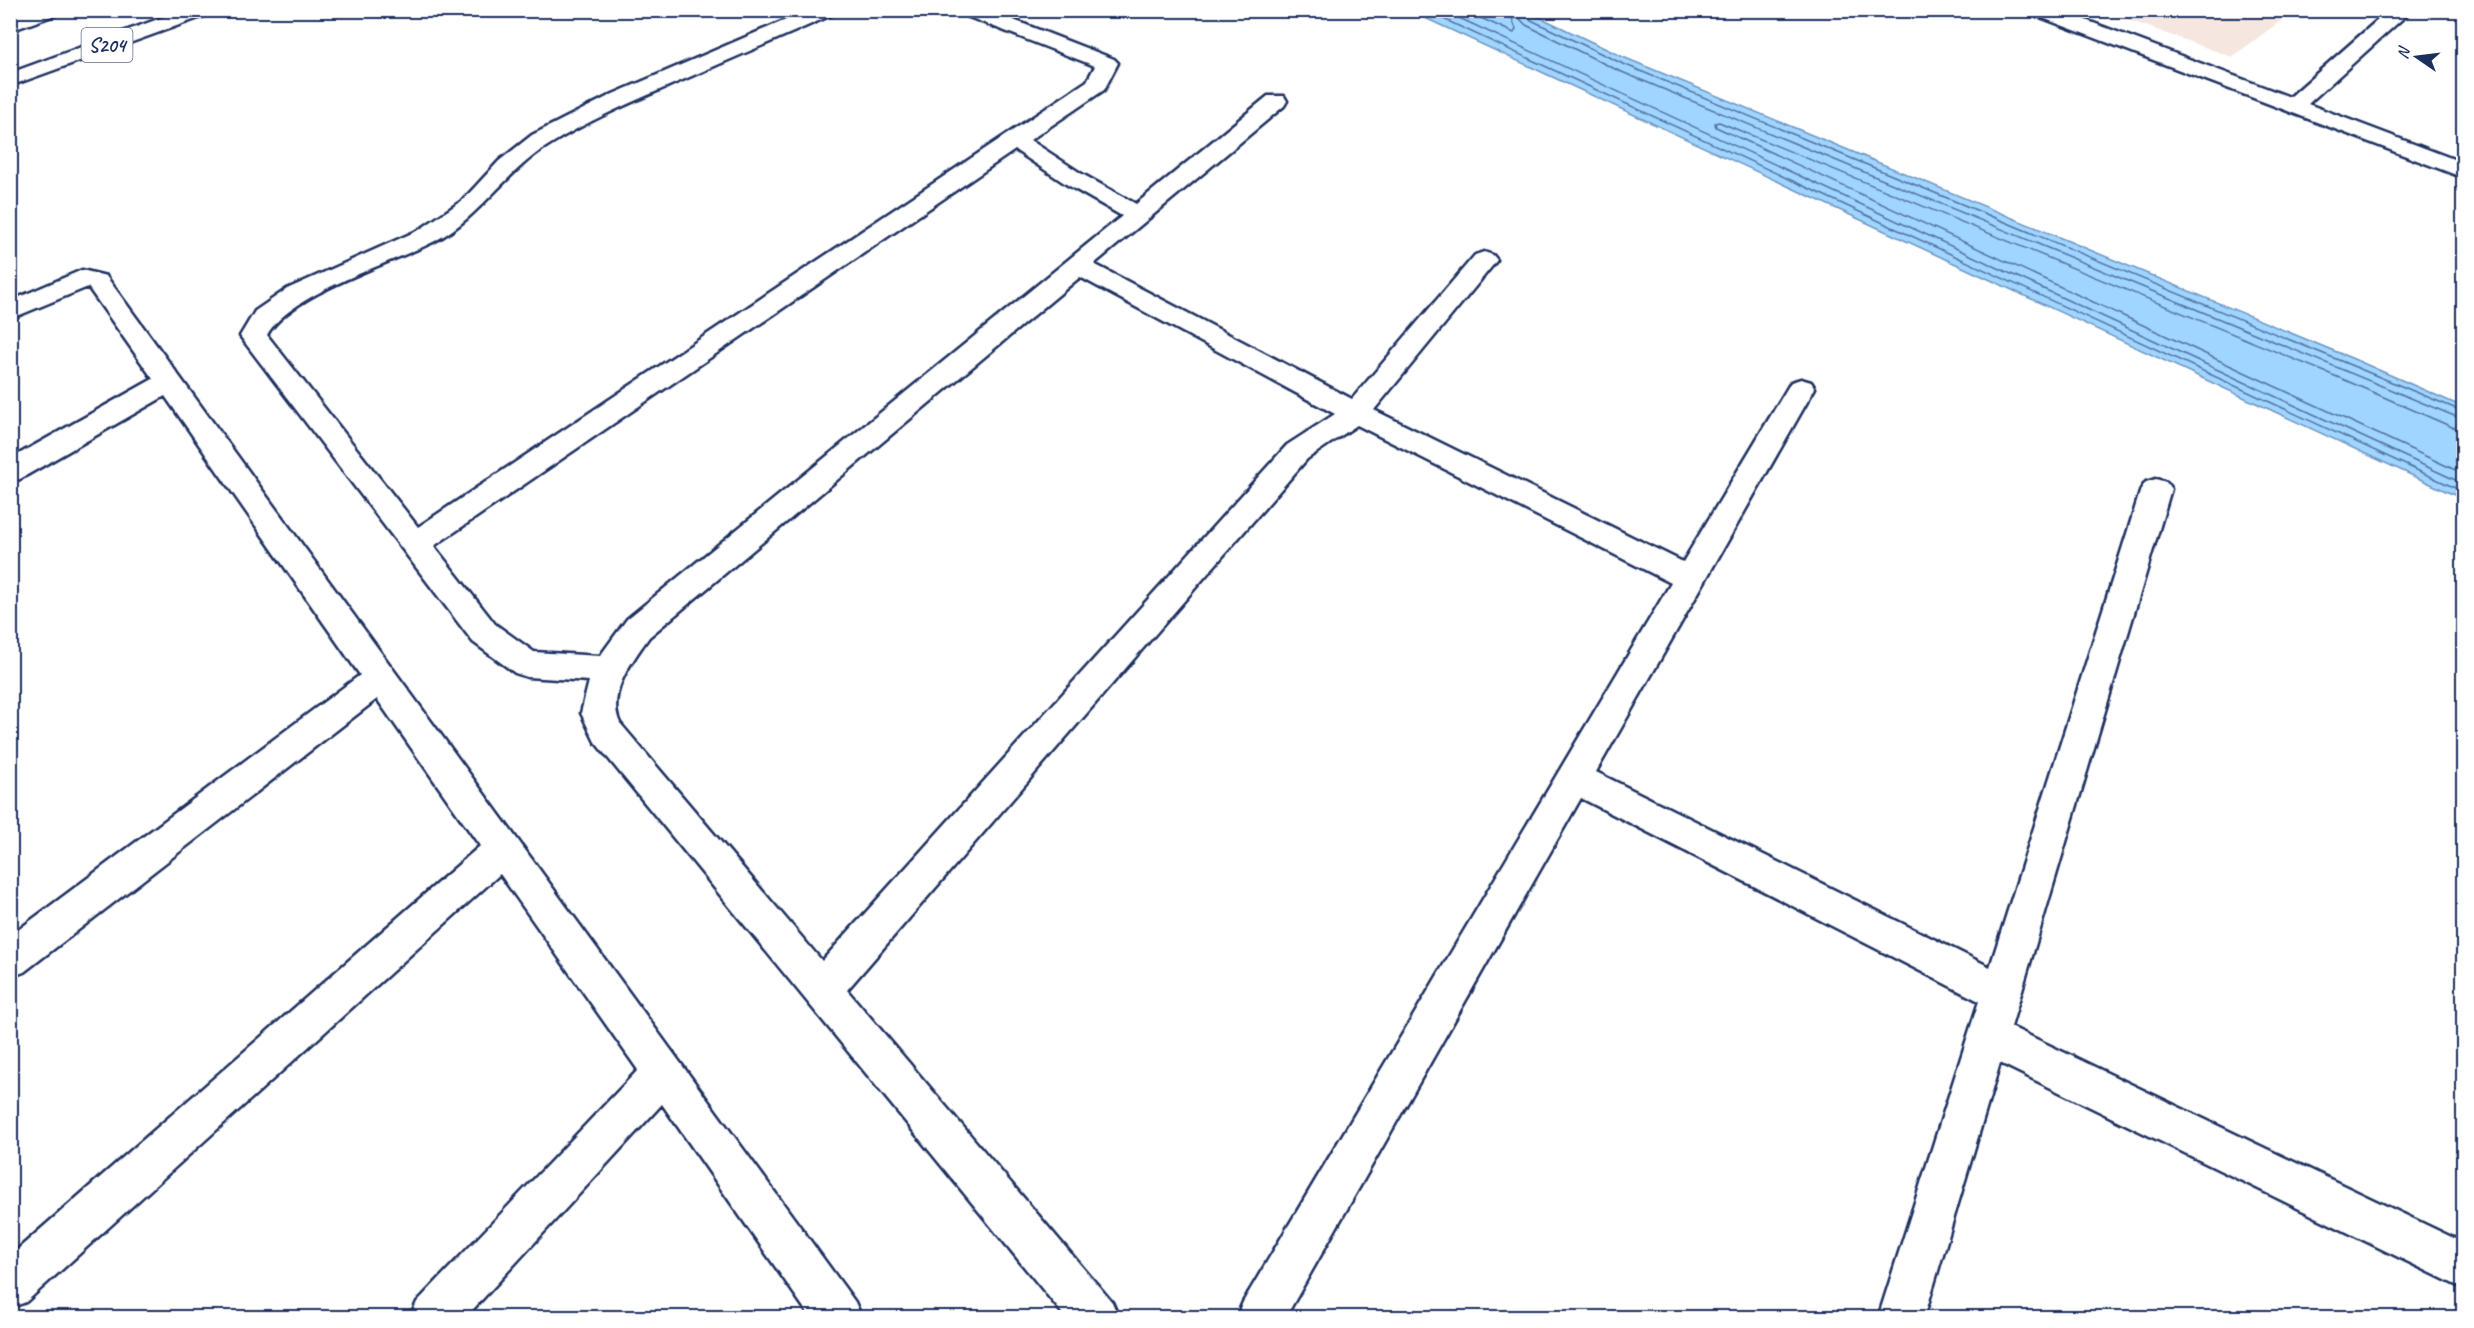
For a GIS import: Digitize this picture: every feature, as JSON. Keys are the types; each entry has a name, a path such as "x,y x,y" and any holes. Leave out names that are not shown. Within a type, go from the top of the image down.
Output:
{"street":[{"path":"10,25 51,10"},
{"name":"S204","path":"10,80 203,10"},
{"path":"608,670 527,664 484,633 253,336 264,317 296,295 428,235 471,205 507,166 540,140 621,99 827,10"},
{"path":"415,544 1096,85 1107,63 968,10"},
{"path":"2039,10 2463,171"},
{"path":"2293,106 2402,10"},
{"path":"1096,1317 607,732 598,713 608,670 638,628 1276,101"},
{"path":"1015,140 1074,179 1138,215"},
{"path":"822,990 1297,452 1356,413 1484,260"},
{"path":"1077,265 1356,413 1690,579"},
{"path":"10,311 82,278 97,281 839,1317"},
{"path":"10,472 168,382"},
{"path":"1259,1317 1801,387"},
{"path":"1901,1317 2156,489"},
{"path":"10,959 380,678"},
{"path":"1575,778 2001,992"},
{"path":"10,1286 503,848"},
{"path":"1987,1036 2463,1267"},
{"path":"433,1317 663,1073"}],"shaded area":[{"path":"2294,10 2232,57 2104,11"}],"water":[{"path":"1410,11 1527,11 1623,57 2356,360 2463,407 2463,499"}]}
